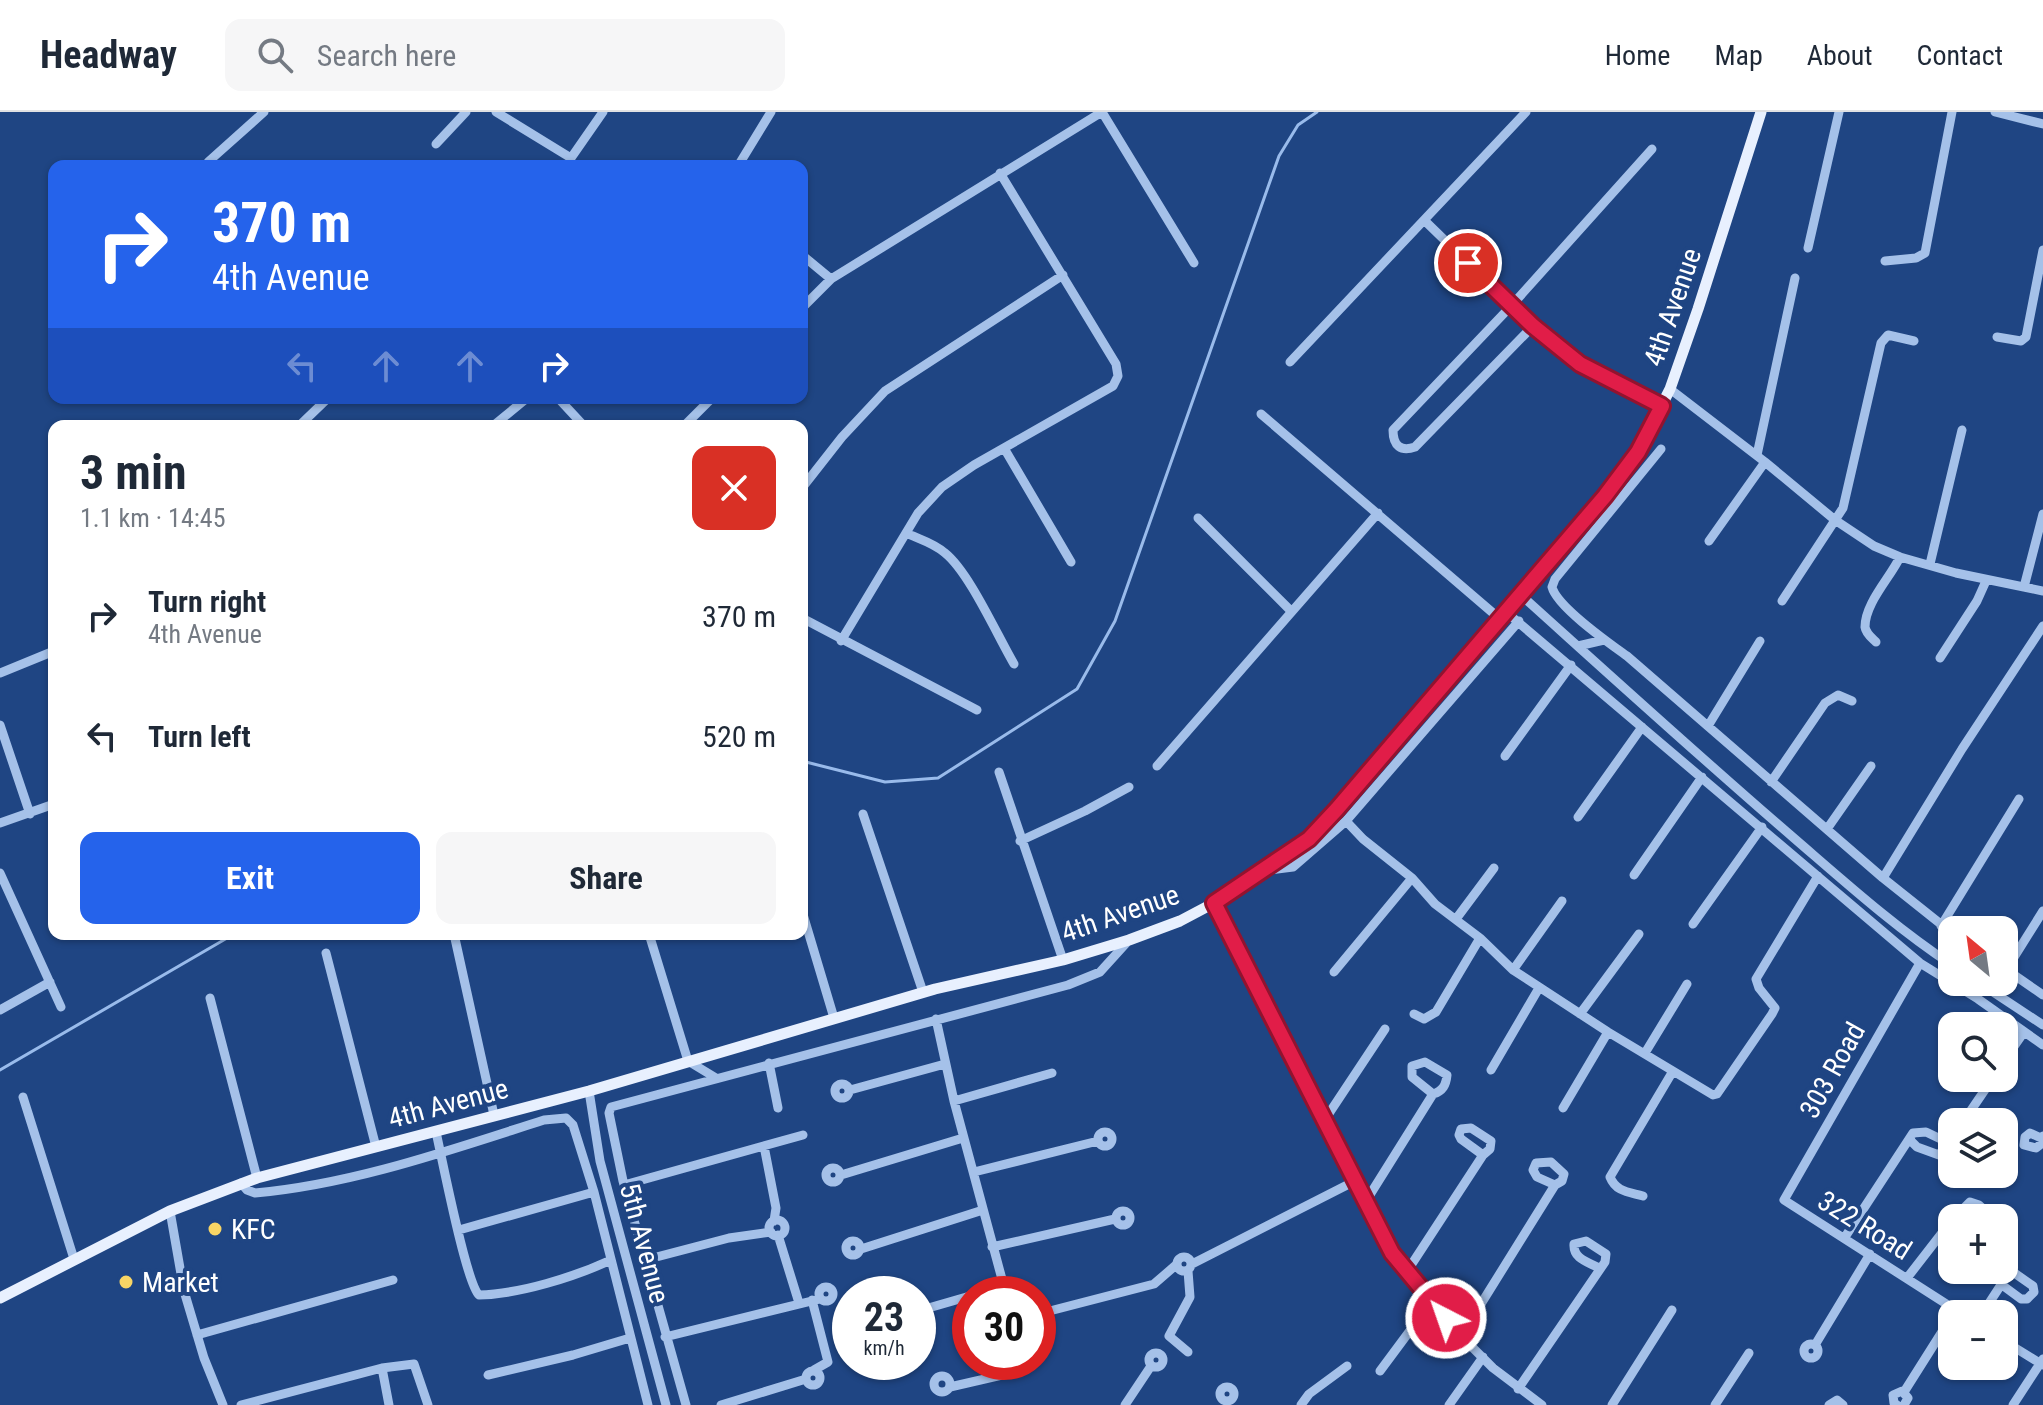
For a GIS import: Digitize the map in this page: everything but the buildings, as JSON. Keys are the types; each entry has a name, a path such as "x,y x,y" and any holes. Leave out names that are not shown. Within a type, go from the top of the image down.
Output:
{"main road":[{"name":"4th Avenue","path":"0,1298 170,1211 241,1183 589,1091 923,992 1063,960 1129,940 1180,921 1263,871 1309,839 1521,595 1638,452 1670,389 1761,112"}],"street":[{"path":"210,160 264,112"},
{"path":"436,144 466,112"},
{"path":"496,112 567,160"},
{"path":"571,160 603,112"},
{"path":"742,160 771,112"},
{"path":"808,302 831,279 1102,112 1194,263"},
{"path":"1290,362 1526,112"},
{"path":"1808,248 1839,112"},
{"path":"1885,261 1916,258 1925,253 1952,112"},
{"path":"1995,112 2043,124"},
{"path":"1533,326 1415,447 1406,450 1399,448 1393,439 1393,430 1512,305 1652,149"},
{"path":"841,641 918,513 942,487 1113,386 1118,376 1116,364 1000,173"},
{"path":"1425,221 1533,326 1580,364 1662,406"},
{"path":"1997,337 2021,341 2026,337 2043,250"},
{"path":"808,260 831,279"},
{"path":"808,480 849,429 885,391 1063,275"},
{"path":"1709,541 1761,458 1795,278"},
{"path":"1782,601 1843,508 1881,343 1888,335 1914,341"},
{"path":"1670,389 1761,458 1835,520 1874,546 1900,557 1986,581 2043,591"},
{"path":"305,420 322,404"},
{"path":"500,420 520,404"},
{"path":"564,404 578,420"},
{"path":"690,420 706,404"},
{"path":"1261,414 1503,615 1519,621 1920,963 2043,1045"},
{"path":"1930,564 1962,430"},
{"path":"1004,448 1071,562"},
{"path":"1661,449 1561,572 1552,587 1557,600 1627,656 1938,924"},
{"path":"1157,766 1378,513"},
{"path":"2024,587 2043,514"},
{"path":"1198,518 1291,611"},
{"path":"906,533 932,544 959,568 1014,664"},
{"path":"1876,642 1867,634 1865,626 1873,599 1892,575 1900,557"},
{"path":"1940,658 1977,601 1986,581"},
{"path":"1521,595 1828,868 1896,925 1938,955"},
{"path":"1263,871 1293,867 1346,821 1519,621"},
{"path":"808,622 977,710"},
{"path":"1883,878 1962,749 2043,626"},
{"path":"1578,646 1604,640"},
{"path":"1708,726 1760,641"},
{"path":"0,673 48,653"},
{"path":"1505,756 1571,665"},
{"path":"1771,782 1825,703 1838,695 1852,701"},
{"path":"0,725 30,814"},
{"path":"1578,817 1642,727"},
{"path":"1827,829 1871,766"},
{"path":"999,772 1063,960"},
{"path":"1634,875 1702,777"},
{"path":"1020,841 1129,787"},
{"path":"1947,916 2019,799"},
{"path":"0,823 48,806"},
{"path":"863,814 923,992"},
{"path":"1346,821 1363,839 1412,878 1435,904 1480,938 1513,970 1708,1093 1717,1094 1772,1014 1775,1008 1759,988 1756,979 1818,876"},
{"path":"1693,924 1762,827"},
{"path":"1456,919 1494,868"},
{"path":"0,873 61,1007"},
{"path":"1334,972 1412,878"},
{"path":"1513,970 1562,901"},
{"path":"1214,903 1392,1253 1461,1336 1518,1389 1542,1405"},
{"path":"2018,949 2043,911"},
{"path":"808,931 834,1018"},
{"path":"1580,1014 1639,934"},
{"path":"1414,1014 1424,1019 1436,1012 1480,938"},
{"path":"455,940 494,1115"},
{"path":"651,940 688,1061 716,1078"},
{"path":"686,1405 624,1183 609,1113 611,1107 1085,979 1105,968 1129,940"},
{"path":"326,953 376,1147"},
{"name":"303 Road","path":"1784,1200 1920,963"},
{"path":"2018,978 2043,995"},
{"path":"0,1010 50,982"},
{"path":"1645,1053 1687,984"},
{"path":"1491,1070 1539,988"},
{"path":"1999,996 2043,1025"},
{"path":"210,998 257,1178"},
{"path":"936,1019 963,1138 1001,1276"},
{"path":"1324,1121 1385,1029"},
{"path":"1563,1108 1608,1032"},
{"path":"2018,1041 2024,1032"},
{"path":"769,1063 778,1108"},
{"path":"850,1090 945,1064"},
{"path":"1643,1196 1621,1191 1610,1177 1673,1071"},
{"path":"954,1101 1052,1073"},
{"name":"5th Avenue","path":"589,1091 600,1161 666,1405"},
{"path":"1366,1201 1433,1094"},
{"path":"23,1097 74,1259"},
{"path":"507,1132 516,1109"},
{"path":"241,1183 255,1193 304,1188 441,1153 544,1120 566,1118 573,1125 594,1192 648,1405"},
{"path":"454,1127 458,1147"},
{"path":"436,1132 462,1250 473,1290 479,1295 535,1285 611,1260"},
{"path":"1845,1237 1913,1133 1926,1132 1938,1136"},
{"path":"624,1183 803,1135"},
{"path":"841,1175 963,1138"},
{"path":"1909,1139 1917,1147 1938,1155"},
{"path":"974,1172 1098,1141"},
{"path":"764,1146 776,1208 774,1221 770,1225 799,1303"},
{"path":"1406,1273 1483,1155"},
{"path":"600,1161 624,1183"},
{"path":"1190,1267 1355,1181"},
{"path":"1461,1336 1555,1185"},
{"path":"459,1230 594,1192"},
{"path":"604,1231 603,1214 610,1194"},
{"name":"322 Road","path":"1784,1200 1938,1300"},
{"path":"861,1249 983,1210"},
{"path":"170,1211 184,1291 223,1405"},
{"path":"992,1247 1115,1219"},
{"path":"645,1260 729,1238 775,1234"},
{"path":"1907,1278 1938,1239"},
{"path":"1815,1345 1870,1254"},
{"path":"1056,1309 1154,1284 1185,1256 1190,1267 1190,1297 1169,1336 1188,1352"},
{"path":"1518,1389 1599,1268"},
{"path":"197,1335 393,1280"},
{"path":"1992,1300 2002,1285"},
{"path":"665,1337 816,1300 828,1362 810,1371 806,1379 721,1405"},
{"path":"1380,1371 1432,1301"},
{"path":"1612,1405 1672,1310"},
{"path":"488,1375 630,1338"},
{"path":"1904,1392 1938,1340"},
{"path":"2013,1405 2042,1362 2018,1349"},
{"path":"1715,1405 1749,1353"},
{"path":"1449,1405 1483,1357"},
{"path":"241,1405 382,1368 414,1364 428,1405"},
{"path":"1125,1405 1151,1366"},
{"path":"1301,1405 1309,1394 1347,1366"},
{"path":"382,1368 389,1405"},
{"path":"950,1387 980,1380"},
{"path":"1897,1405 1893,1395 1904,1392"},
{"path":"1904,1392 1908,1398 1904,1405"},
{"path":"1829,1405 1837,1400 1843,1405"}],"waterway":[{"path":"808,763 885,782 938,778 1077,689 1115,621 1279,156 1298,125 1317,112"},
{"path":"0,1070 224,940"}],"place":[{"name":"KFC","path":"215,1229"},
{"name":"Market","path":"126,1282"}],"route":[{"path":"1446,1318 1392,1253 1214,903 1309,839 1337,809 1605,496 1638,452 1662,406 1580,364 1533,326 1468,263"}]}
